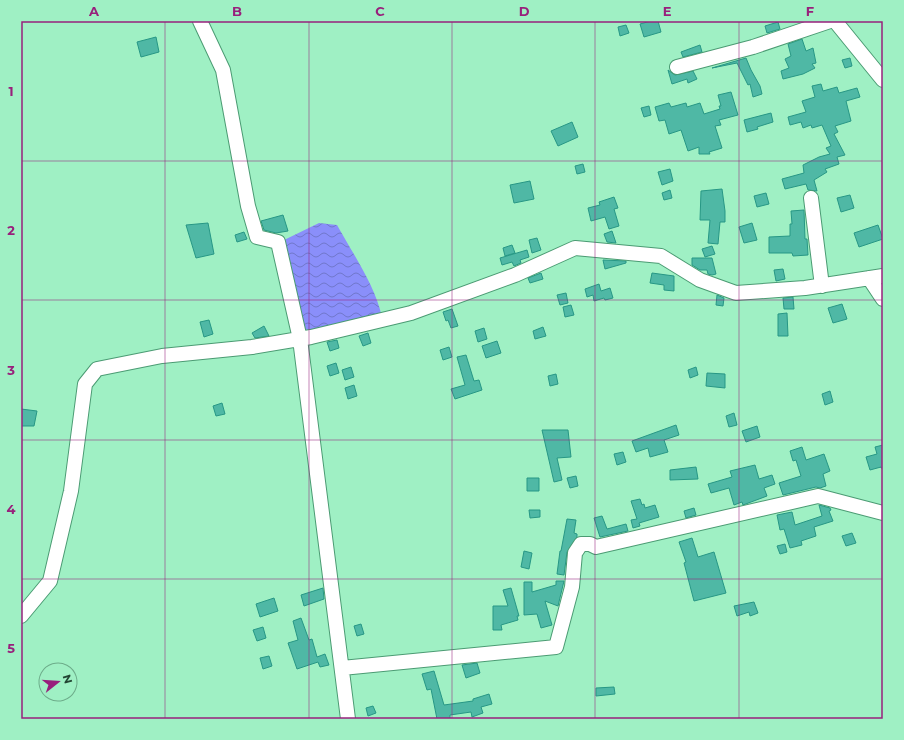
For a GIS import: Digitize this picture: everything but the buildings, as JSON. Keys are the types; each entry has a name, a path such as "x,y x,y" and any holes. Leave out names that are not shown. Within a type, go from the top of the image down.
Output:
{"street":[{"path":"200,21 223,70 248,206 257,237 278,242 300,339 348,719"},
{"path":"677,68 753,47 830,21"},
{"path":"835,21 877,63 883,80"},
{"path":"811,198 822,286"},
{"path":"21,616 50,581 71,491 86,384 97,369 162,356 252,347 300,339 411,313 515,275 575,248 661,256 700,280 736,293 805,288 876,277 883,299"},
{"path":"342,668 556,647 572,587 575,553 581,544 590,544 596,548 818,496 883,513"}],"water":[{"path":"319,223 337,225 369,281 379,305 382,317 325,329 302,330 282,241"}]}
